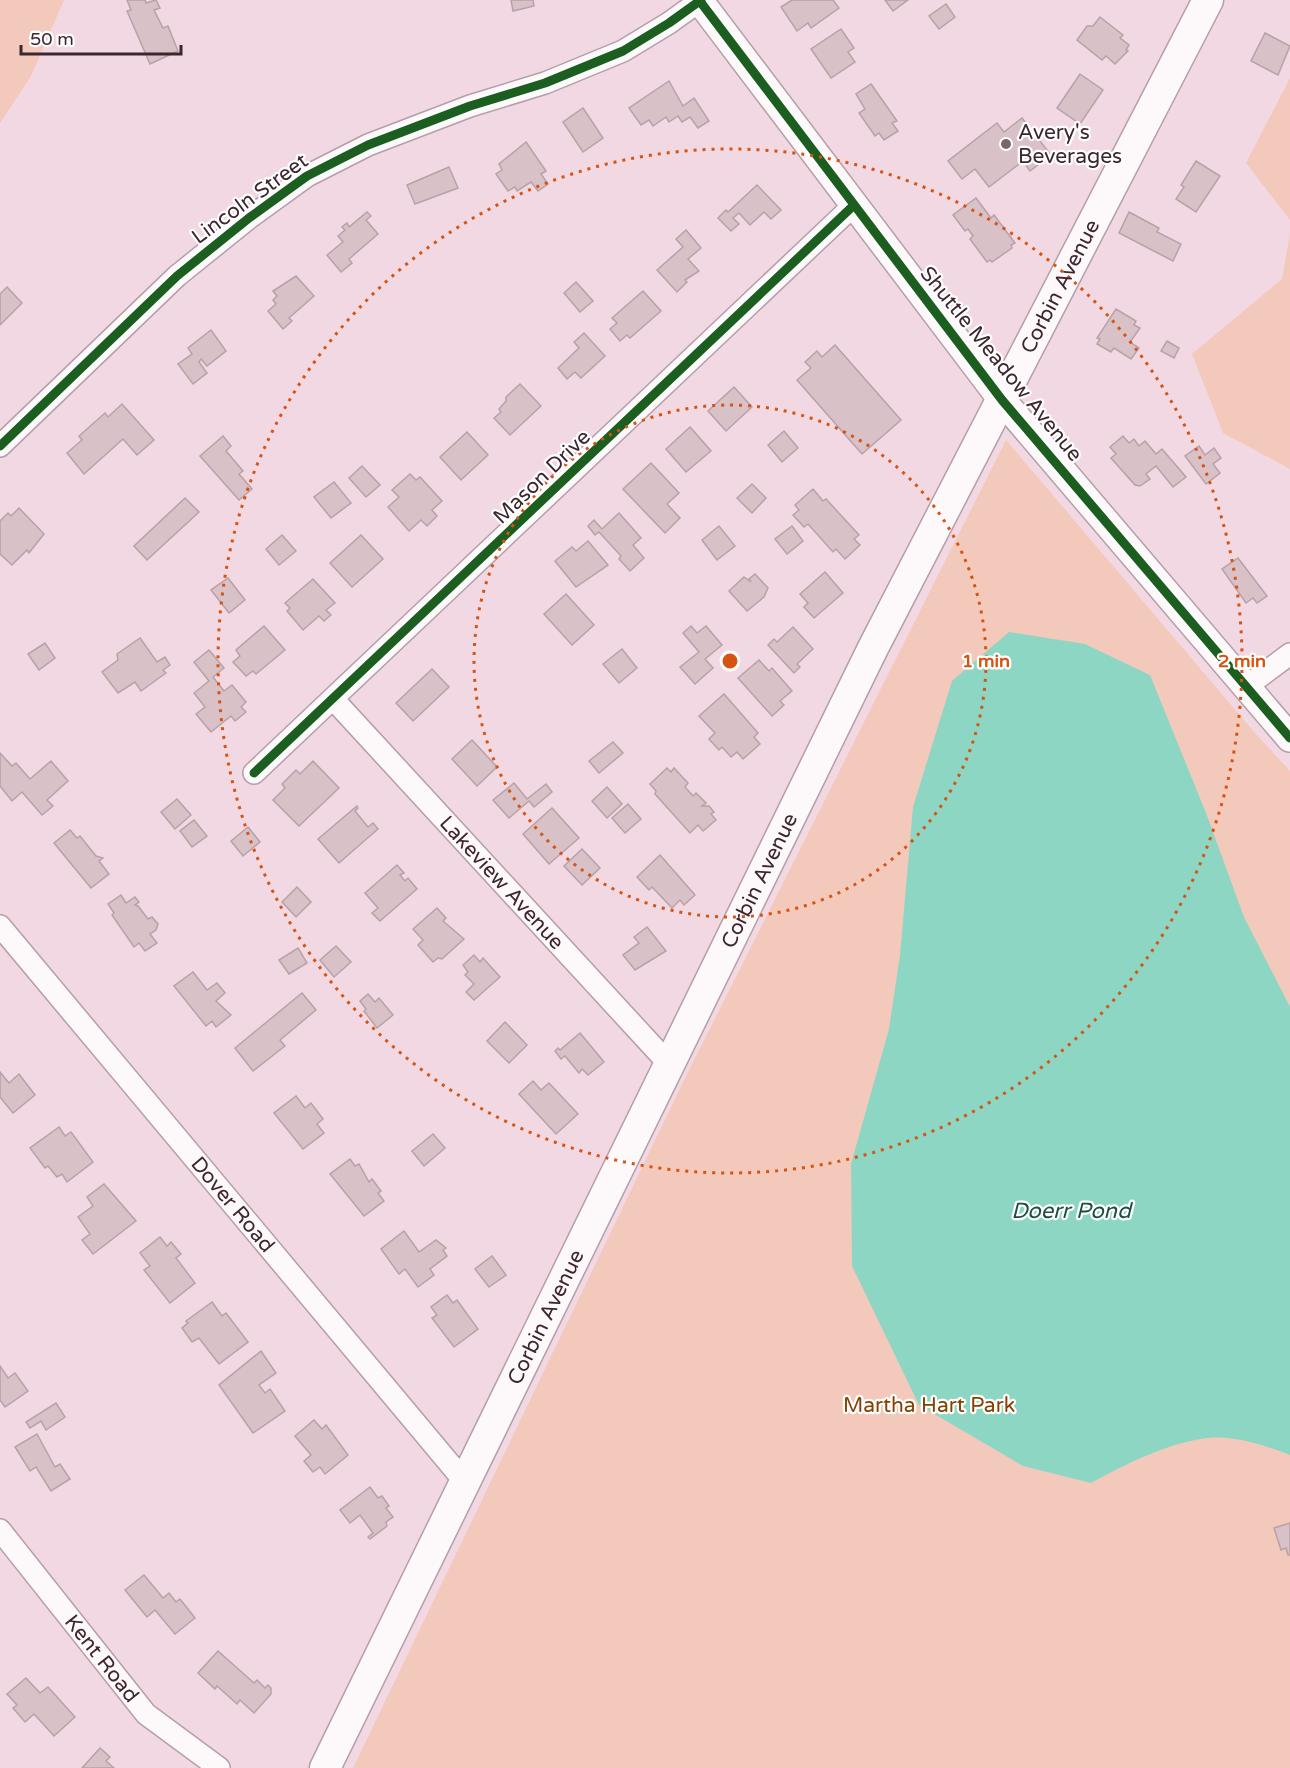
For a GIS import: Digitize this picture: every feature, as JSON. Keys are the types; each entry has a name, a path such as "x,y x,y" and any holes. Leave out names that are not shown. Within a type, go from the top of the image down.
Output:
{"main road":[{"name":"Corbin Avenue","path":"325,1768 873,648 1208,0"}],"street":[{"name":"Shuttle Meadow Avenue","path":"700,0 853,206 1002,400 1290,738"},
{"name":"Lincoln Street","path":"0,446 177,276 249,218 307,176 368,145 470,106 545,83 622,51 669,24 700,0"},
{"name":"Mason Drive","path":"254,774 853,206"},
{"path":"1247,686 1290,654"},
{"name":"Lakeview Avenue","path":"334,700 669,1064"},
{"name":"Dover Road","path":"0,926 465,1482"},
{"name":"Kent Road","path":"0,1530 146,1714 219,1768"}],"green space":[{"path":"0,0 64,0 31,76 0,123"},
{"path":"1290,78 1290,220 1246,163"},
{"path":"1290,234 1290,469 1223,433 1192,354 1282,279"},
{"name":"Martha Hart Park","path":"1006,440 1255,733 1290,771 1290,1768 353,1768 684,1080"}],"water":[{"name":"Doerr Pond","path":"1009,632 1085,644 1150,675 1206,813 1244,917 1290,1007 1290,1455 1250,1442 1229,1438 1208,1438 1163,1449 1133,1461 1091,1483 1023,1466 919,1405 852,1266 851,1164 889,1029 900,955 913,807 952,681"}],"building":[{"path":"127,0 145,0 146,3 156,0 160,8 154,10 163,28 168,26 178,51 150,64 127,11 131,10"},
{"path":"511,0 533,0 534,6 513,11"},
{"path":"792,0 833,0 839,8 811,28 808,23 797,31 781,7"},
{"path":"885,0 908,0 893,11"},
{"path":"946,4 955,17 939,29 929,16"},
{"path":"1100,17 1123,35 1120,38 1129,45 1126,50 1128,51 1115,64 1106,56 1102,60 1077,40 1087,26 1093,26"},
{"path":"841,29 854,48 848,52 855,62 831,78 811,49"},
{"path":"1265,33 1290,46 1278,75 1251,61"},
{"path":"1080,74 1103,90 1080,124 1057,108"},
{"path":"669,81 683,106 694,98 709,121 698,128 690,117 682,122 678,116 669,122 666,117 653,126 649,120 641,125 629,108"},
{"path":"871,84 897,121 892,123 898,131 884,140 879,133 875,136 859,113 865,109 856,94"},
{"path":"583,108 603,138 583,152 563,122"},
{"name":"Avery's Beverages","path":"1022,118 1051,155 1030,171 1023,161 989,187 975,169 962,179 948,161 997,123 1004,132"},
{"path":"526,142 546,171 541,174 548,184 538,191 531,182 517,191 515,187 508,191 496,174 502,170 499,164"},
{"path":"1196,161 1220,176 1196,212 1176,199 1184,187 1181,185"},
{"path":"449,167 458,188 415,204 407,185"},
{"path":"757,185 781,210 771,219 764,212 750,225 739,213 733,218 739,224 731,231 718,218 726,210 728,212"},
{"path":"976,198 991,218 994,215 1015,243 1011,245 1012,248 992,262 990,260 987,262 970,239 973,236 968,229 965,231 953,215"},
{"path":"367,212 371,216 366,220 378,234 349,259 352,263 341,272 327,255 343,242 338,236 345,230 342,227 347,223 349,227"},
{"path":"1129,212 1159,228 1157,232 1181,244 1173,261 1119,233"},
{"path":"686,230 701,248 688,259 699,271 685,280 687,282 677,292 657,270 683,247 676,239"},
{"path":"296,276 314,296 289,318 292,321 283,329 268,311 276,304 273,300 277,296 273,291"},
{"path":"576,282 593,301 580,312 564,293"},
{"path":"7,287 22,303 0,325 0,294"},
{"path":"643,291 661,311 630,338 627,335 620,341 610,329 617,323 612,318"},
{"path":"1116,309 1136,321 1134,325 1140,328 1130,342 1139,348 1131,359 1114,348 1111,352 1097,344 1100,339 1097,338"},
{"path":"211,330 226,351 207,366 201,359 199,362 207,373 193,384 178,364 192,354 188,348"},
{"path":"584,333 605,356 581,378 575,372 567,379 558,368 579,348 574,342"},
{"path":"1167,341 1179,348 1174,358 1161,351"},
{"path":"835,345 901,420 862,454 797,380 811,368 805,362 817,351 822,357"},
{"path":"520,384 541,406 510,435 494,418 501,412 499,409 506,401 506,397"},
{"path":"734,387 752,407 726,431 708,411"},
{"path":"122,404 154,440 137,455 123,439 84,474 67,453 82,440 79,436 105,413 108,417"},
{"path":"690,427 711,451 686,472 666,449"},
{"path":"784,431 798,448 782,462 768,445"},
{"path":"467,432 488,455 461,480 440,457"},
{"path":"223,436 231,446 226,451 243,471 239,474 252,489 239,500 200,456"},
{"path":"1123,436 1129,443 1134,439 1139,446 1145,441 1156,454 1162,449 1186,477 1173,487 1156,466 1146,474 1150,479 1140,486 1135,485 1111,458 1116,454 1110,447"},
{"path":"1199,446 1205,455 1214,448 1221,458 1213,464 1220,473 1206,484 1185,456"},
{"path":"651,463 679,493 667,504 680,518 665,533 623,489"},
{"path":"362,466 380,485 366,497 349,478"},
{"path":"410,474 416,480 420,477 442,501 432,510 437,516 427,526 421,520 409,531 388,507 399,497 392,490"},
{"path":"334,482 351,503 331,518 314,497"},
{"path":"752,484 766,498 752,513 737,498"},
{"path":"813,489 823,501 826,499 859,535 854,539 860,545 845,559 836,549 833,552 808,524 804,527 793,515 799,510 795,505"},
{"path":"185,498 199,512 147,560 134,546"},
{"path":"19,508 44,534 29,553 27,550 12,565 0,554 0,521 8,513 11,516"},
{"path":"619,513 641,538 633,545 644,558 630,571 619,559 621,556 599,532 595,535 588,526 594,520 602,529"},
{"path":"719,526 735,546 717,560 702,540"},
{"path":"792,526 803,541 787,554 775,539"},
{"path":"282,535 296,551 279,565 266,549"},
{"path":"361,535 383,559 352,587 330,563"},
{"path":"588,541 608,565 576,587 555,561 572,547 576,551"},
{"path":"1238,558 1267,596 1257,603 1253,598 1246,603 1222,569"},
{"path":"825,572 843,593 814,618 804,607 808,603 800,594"},
{"path":"755,574 768,588 764,597 747,611 729,591 744,577 751,582 749,579"},
{"path":"228,578 245,600 229,613 211,590"},
{"path":"313,579 335,603 326,610 331,615 324,621 319,616 303,630 287,611 290,608 285,603"},
{"path":"566,594 594,625 572,645 544,614"},
{"path":"264,626 285,650 256,674 253,671 246,676 233,662 240,656 236,650"},
{"path":"691,626 697,633 706,626 722,645 705,659 713,668 695,684 680,667 699,652 683,633"},
{"path":"793,627 813,649 797,664 800,667 794,673 768,645 774,639 777,642"},
{"path":"140,638 157,662 165,657 170,665 163,670 166,673 141,691 135,682 118,693 102,672 118,660 117,654"},
{"path":"45,643 55,658 39,670 28,654"},
{"path":"622,649 637,668 619,683 603,664"},
{"path":"209,650 224,668 213,677 224,691 232,685 246,702 241,707 246,712 235,721 231,716 211,732 196,714 205,707 194,693 209,681 194,662"},
{"path":"759,660 769,671 772,668 792,691 780,701 784,705 772,716 738,678"},
{"path":"432,669 449,687 413,721 396,703"},
{"path":"724,694 758,733 754,737 760,744 743,759 737,752 731,757 722,747 719,750 709,739 715,733 699,716"},
{"path":"472,740 497,767 477,786 452,759"},
{"path":"613,742 623,753 599,773 589,761"},
{"path":"0,753 12,766 16,763 30,779 51,761 68,781 47,800 53,806 42,815 22,792 12,801 0,786"},
{"path":"313,761 339,788 299,826 273,800 285,788 282,784 296,770 300,774"},
{"path":"667,768 671,772 674,768 688,783 685,787 693,796 696,793 706,803 702,806 709,806 714,812 711,814 716,820 703,831 698,825 690,833 655,794 656,791 650,784"},
{"path":"514,783 527,799 546,784 552,792 534,807 529,801 509,818 493,800"},
{"path":"607,787 622,804 607,818 592,801"},
{"path":"177,799 191,815 175,829 161,812"},
{"path":"628,804 641,819 625,833 612,818"},
{"path":"357,806 355,811 368,827 373,823 378,829 339,863 318,839"},
{"path":"552,808 579,838 549,864 523,834"},
{"path":"194,820 207,836 192,847 180,831"},
{"path":"248,827 260,842 243,856 231,841"},
{"path":"70,830 77,838 80,836 96,856 103,858 99,861 109,874 91,888 54,843"},
{"path":"582,849 600,868 582,885 564,866"},
{"path":"660,855 695,895 684,905 680,900 672,908 652,887 649,890 637,877"},
{"path":"397,865 404,873 400,875 405,881 408,878 417,889 380,921 372,913 378,908 365,893"},
{"path":"297,887 311,902 296,917 282,902"},
{"path":"121,895 126,903 135,897 139,902 135,905 148,919 152,917 158,924 156,930 150,934 157,943 145,951 139,943 134,947 112,915 114,913 108,904"},
{"path":"437,908 446,918 443,921 464,939 442,959 438,958 433,962 418,945 423,940 413,929"},
{"path":"647,927 666,951 635,970 623,955 639,943 634,937"},
{"path":"336,946 351,962 334,977 320,960"},
{"path":"298,948 307,963 289,974 279,960"},
{"path":"474,955 480,962 483,958 500,977 474,1000 466,992 474,984 465,975 468,972 463,965"},
{"path":"193,972 207,990 217,983 225,993 216,1001 231,1015 216,1027 212,1021 206,1026 174,986"},
{"path":"302,993 316,1010 280,1040 285,1046 253,1071 235,1048"},
{"path":"368,994 375,1002 379,998 393,1015 377,1028 364,1011 366,1009 360,1001"},
{"path":"505,1022 527,1045 509,1063 487,1041"},
{"path":"580,1033 604,1062 588,1075 582,1069 579,1073 565,1056 561,1059 555,1051 558,1048 560,1050"},
{"path":"0,1072 9,1083 19,1074 35,1095 13,1113 0,1097"},
{"path":"533,1081 541,1090 549,1083 578,1114 556,1134 519,1094"},
{"path":"296,1096 305,1108 311,1103 323,1119 317,1124 324,1133 303,1149 274,1113"},
{"path":"59,1127 65,1136 71,1132 93,1162 67,1182 62,1174 57,1177 48,1166 45,1168 30,1148"},
{"path":"433,1134 445,1148 424,1166 412,1151"},
{"path":"350,1159 355,1166 359,1164 369,1182 372,1179 381,1191 378,1193 384,1201 364,1216 330,1174"},
{"path":"104,1184 136,1221 93,1254 82,1240 90,1234 78,1217 93,1206 87,1197"},
{"path":"404,1231 419,1252 436,1240 446,1248 443,1250 447,1256 430,1269 434,1275 418,1287 405,1269 399,1274 381,1249"},
{"path":"160,1237 167,1246 171,1242 181,1254 176,1258 195,1283 170,1303 144,1270 150,1266 140,1253"},
{"path":"492,1256 506,1275 489,1287 475,1269"},
{"path":"447,1295 453,1303 457,1300 478,1329 454,1347 432,1318 437,1315 431,1307"},
{"path":"212,1302 222,1316 226,1313 248,1342 219,1364 199,1338 192,1342 182,1328 188,1323 186,1321"},
{"path":"261,1351 276,1373 259,1385 265,1393 270,1389 285,1411 253,1433 219,1385"},
{"path":"0,1366 8,1378 15,1373 28,1391 5,1407 0,1400"},
{"path":"56,1403 65,1417 46,1430 41,1421 30,1428 26,1422"},
{"path":"314,1420 322,1429 326,1425 348,1455 325,1474 320,1467 313,1472 304,1461 311,1455 295,1436"},
{"path":"37,1434 55,1467 60,1464 70,1479 51,1491 36,1467 30,1471 15,1447"},
{"path":"370,1487 378,1498 382,1496 389,1506 386,1508 393,1517 386,1522 387,1526 370,1539 368,1537 373,1533 360,1515 350,1523 340,1510"},
{"path":"1290,1523 1290,1555 1288,1555 1286,1548 1281,1550 1274,1528"},
{"path":"144,1575 163,1598 169,1593 176,1602 180,1599 195,1618 175,1634 155,1610 147,1617 125,1590"},
{"path":"218,1651 254,1683 257,1680 265,1688 268,1685 271,1688 271,1694 254,1713 240,1700 237,1704 217,1686 215,1689 198,1673"},
{"path":"26,1678 40,1693 48,1687 75,1717 54,1736 34,1714 25,1722 13,1708 17,1705 7,1694"},
{"path":"100,1748 110,1757 106,1761 114,1768 82,1768"}],"cycle path":[{"path":"699,0 1002,400 1290,738"},
{"path":"0,446 177,276 249,218 307,176 368,145 470,106 545,83 623,51 701,0"},
{"path":"254,773 853,206"}],"place":[{"name":"Avery's Beverages","path":"1006,144"}]}
